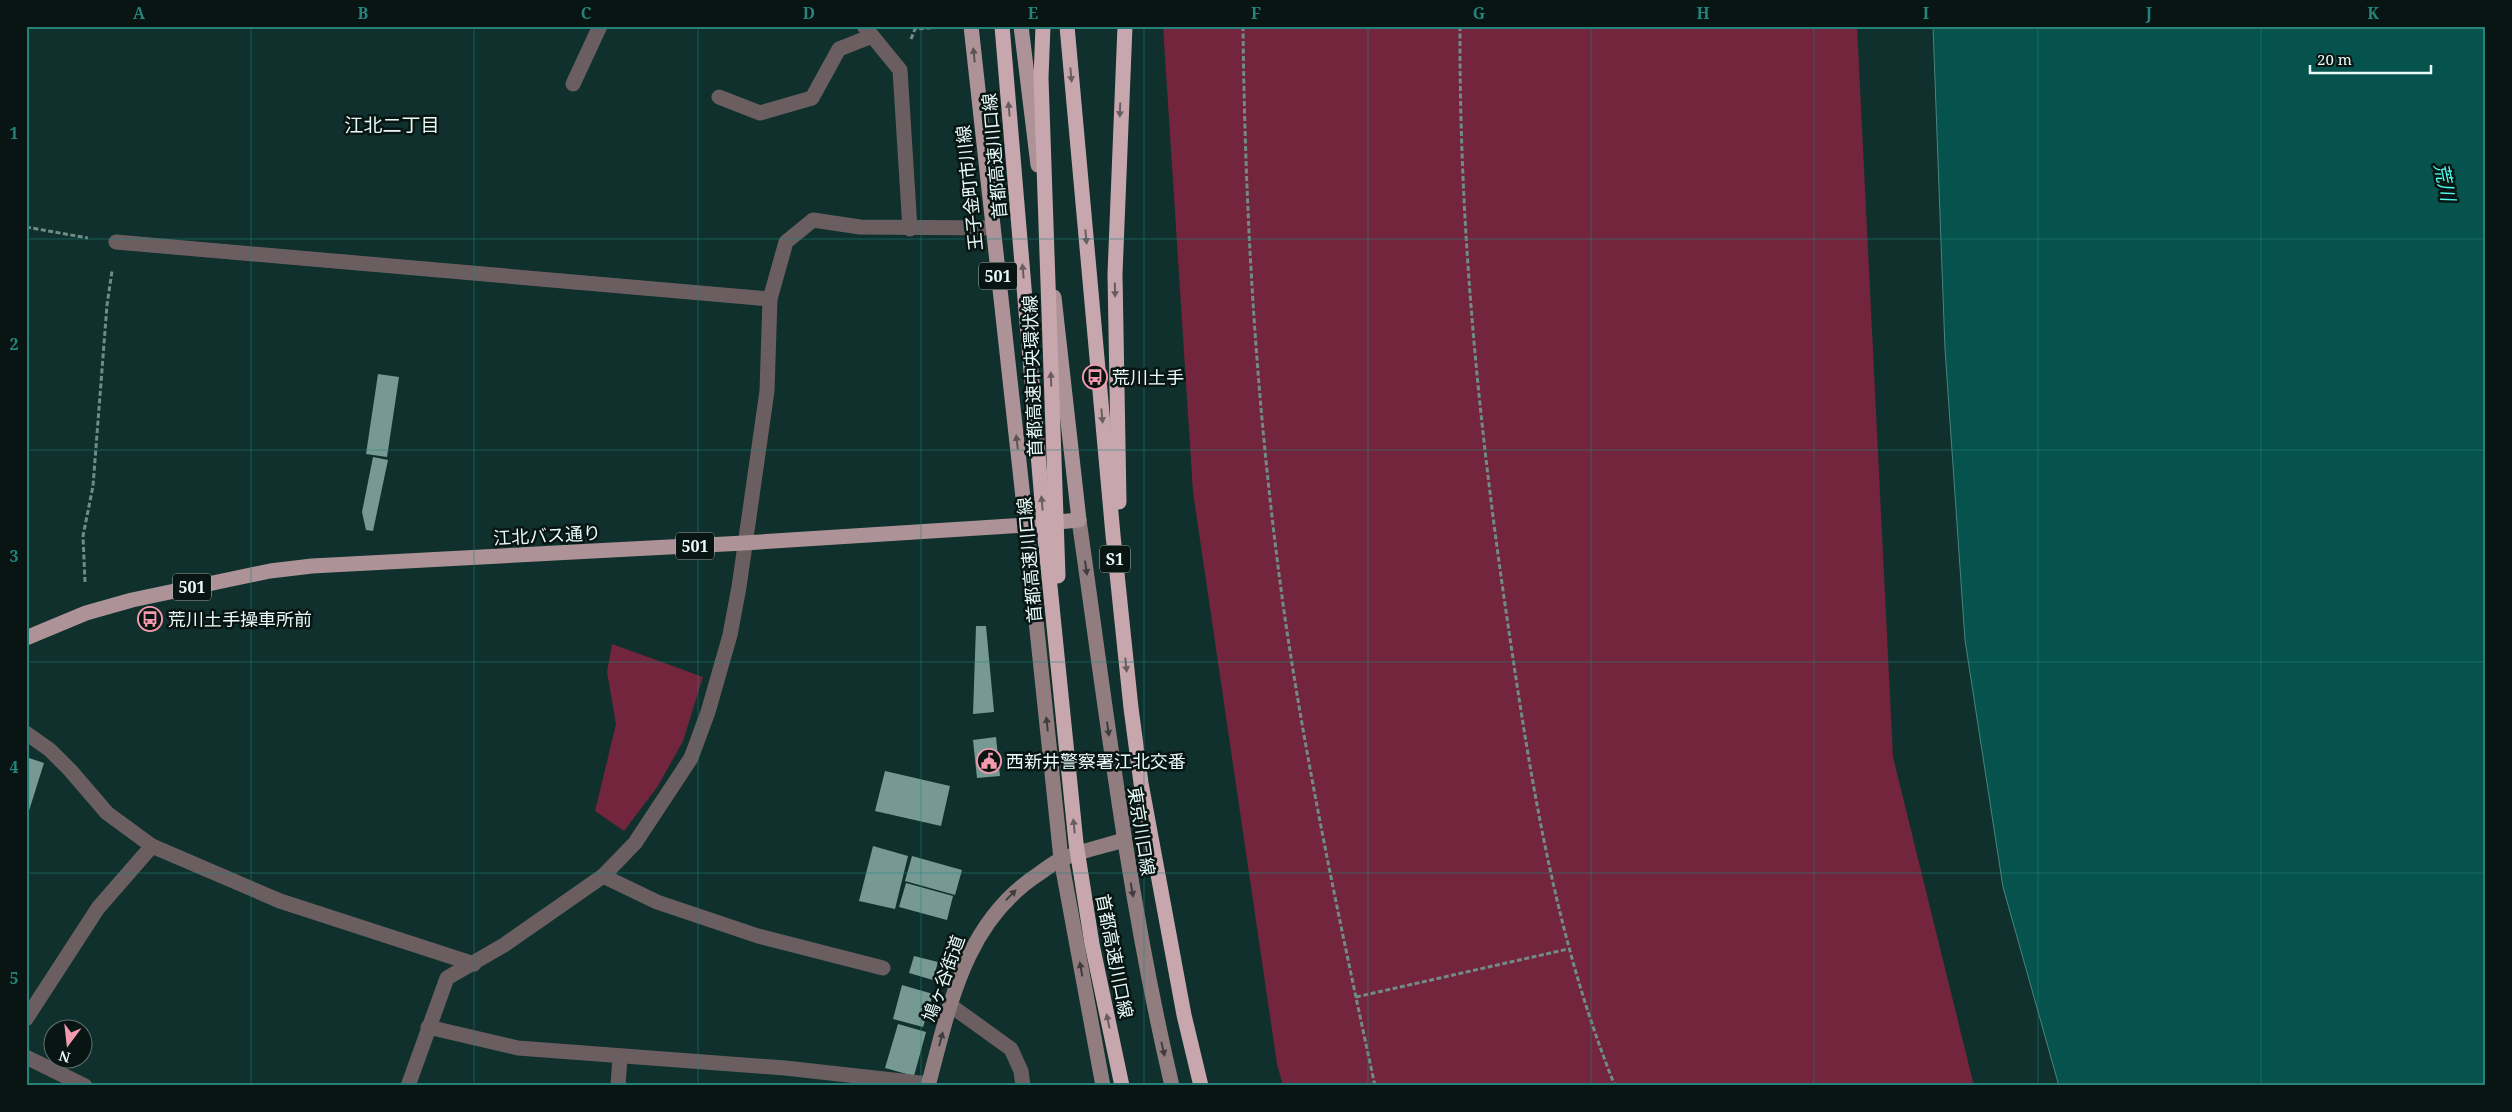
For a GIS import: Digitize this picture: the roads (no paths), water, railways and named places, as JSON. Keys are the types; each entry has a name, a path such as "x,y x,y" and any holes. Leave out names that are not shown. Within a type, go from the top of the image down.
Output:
{"highway":[{"name":"首都高速川口線","path":"1002,26 1045,537 1076,843 1092,944 1122,1086"},
{"name":"首都高速中央環状線","path":"1042,26 1041,78 1063,725"},
{"name":"S1","path":"1067,26 1123,633 1141,783 1184,1015 1201,1086"},
{"name":"S1","path":"1123,633 1115,274 1124,26"}],"main road":[{"name":"王子金町市川線","path":"971,26 1026,525"},
{"path":"1021,26 1079,520"},
{"name":"江北バス通り","path":"26,638 86,613 132,600 260,573 312,566 744,543 1079,520"},
{"name":"東京川口線","path":"1079,520 1124,840 1150,993 1172,1086"},
{"path":"1026,525 1061,859 1104,1086"},
{"name":"鳩ヶ谷街道","path":"928,1085 950,1006 972,946 994,913 1019,886 1061,859 1124,840"}],"street":[{"path":"573,84 600,26"},
{"path":"719,97 760,114 812,98 839,49 868,31 900,70 910,228"},
{"path":"408,1086 447,978 474,964 603,876 635,843 691,758 708,712 730,635 767,391 770,299 786,242 813,220 860,227 992,228"},
{"path":"116,242 770,299"},
{"path":"26,733 50,750 107,813 152,846 280,901 474,964"},
{"path":"26,1019 98,908 152,846"},
{"path":"603,876 657,902 758,936 883,968"},
{"path":"950,1006 1012,1049 1021,1071 1024,1086"},
{"path":"428,1027 518,1048 785,1068 928,1085"},
{"path":"26,1057 85,1086"},
{"path":"618,1086 620,1057"}],"water":[{"name":"荒川","path":"1933,26 2486,26 2486,1086 2059,1086 2003,887 1965,640 1945,349"}],"place":[{"name":"荒川土手","path":"1095,377"},
{"name":"荒川土手操車所前","path":"150,619"},
{"name":"西新井警察署江北交番","path":"989,761"}],"district":[{"name":"江北二丁目","path":"392,125"}]}
